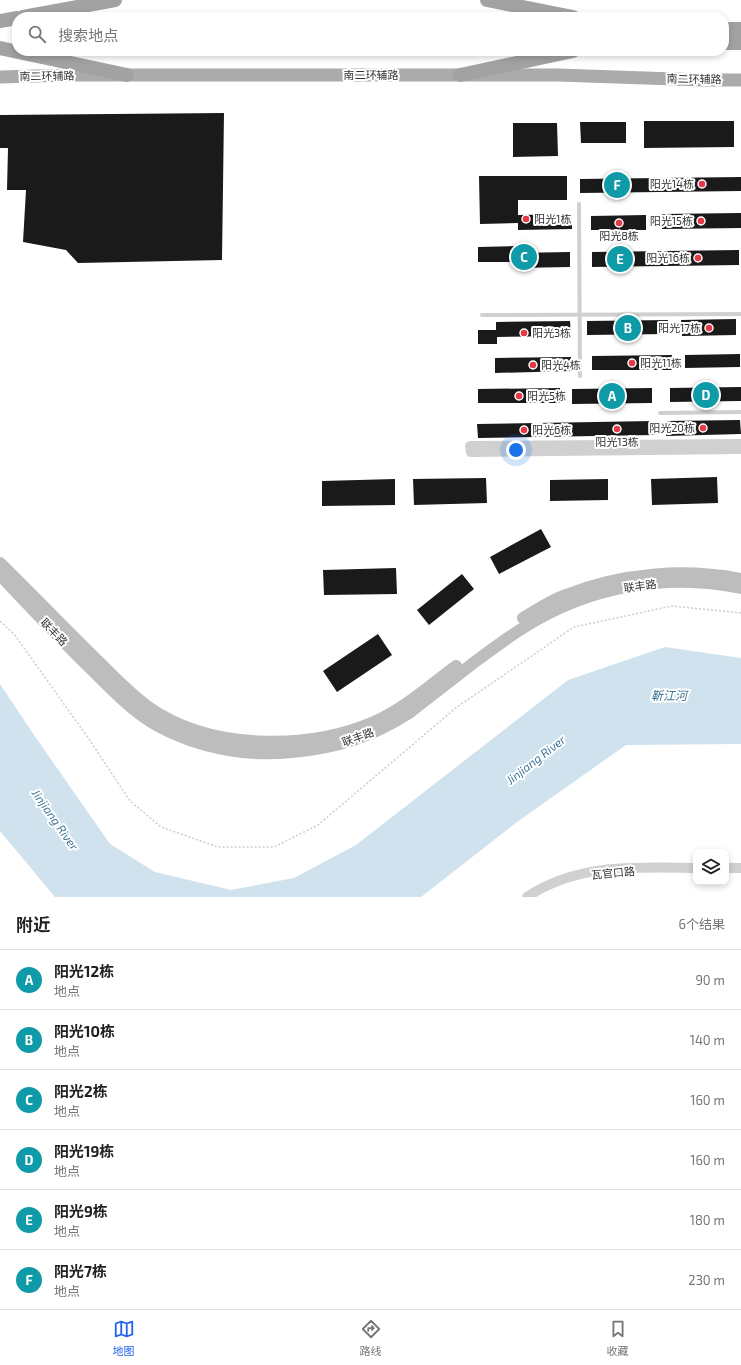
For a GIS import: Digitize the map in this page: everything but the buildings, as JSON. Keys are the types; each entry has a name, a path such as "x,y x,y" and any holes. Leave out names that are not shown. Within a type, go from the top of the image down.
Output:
{"highway":[{"path":"50,12 115,0"},
{"path":"486,0 547,12"},
{"path":"0,21 12,19"},
{"path":"0,28 12,28"},
{"path":"729,29 741,29"},
{"path":"729,43 741,43"},
{"path":"0,46 12,45"},
{"path":"0,46 12,49"},
{"path":"44,56 127,75"},
{"path":"460,75 549,56"}],"main road":[{"name":"南二环辅路","path":"0,77 127,75 558,75 741,80"},
{"name":"联丰路","path":"0,563 116,680 164,717 198,730 238,739 286,742 331,736 375,722 411,700 523,618 565,595 585,588 628,578 669,574 708,574 741,579"},
{"name":"联丰路","path":"0,575 112,690 141,715 183,738 211,747 263,754 308,751 346,743 369,735 408,713 522,628 553,611 586,597 625,587 667,582 717,584 741,588"}],"street":[{"path":"741,444 470,446 471,452 741,449"},
{"path":"527,897 567,878 599,870 634,867 693,868"},
{"path":"729,868 741,868"},
{"name":"瓦官口路","path":"534,897 558,885 581,877 599,873 622,871 693,871"},
{"path":"729,872 741,872"}],"lane":[{"path":"579,204 580,376"},
{"path":"482,315 741,314"},
{"path":"660,413 741,412"}],"water":[{"name":"靳江河","path":"665,647 741,658 741,744 626,745 517,822 421,897 55,897 0,831 0,684 110,844 155,872 231,890 294,878 356,845 568,680"}],"place":[{"name":"阳光14栋","path":"702,184"},
{"name":"阳光7栋","path":"617,185"},
{"name":"阳光1栋","path":"526,219"},
{"name":"阳光15栋","path":"701,221"},
{"name":"阳光8栋","path":"619,223"},
{"name":"阳光2栋","path":"524,257"},
{"name":"阳光16栋","path":"698,258"},
{"name":"阳光9栋","path":"620,259"},
{"name":"阳光10栋","path":"628,328"},
{"name":"阳光17栋","path":"709,328"},
{"name":"阳光3栋","path":"524,333"},
{"name":"阳光11栋","path":"632,363"},
{"name":"阳光4栋","path":"533,365"},
{"name":"阳光19栋","path":"706,395"},
{"name":"阳光5栋","path":"519,396"},
{"name":"阳光12栋","path":"612,396"},
{"name":"阳光20栋","path":"703,428"},
{"name":"阳光13栋","path":"617,429"},
{"name":"阳光6栋","path":"524,430"}],"water label":[{"name":"Jinjiang River","path":"536,760"},
{"name":"Jinjiang River","path":"55,820"}]}
